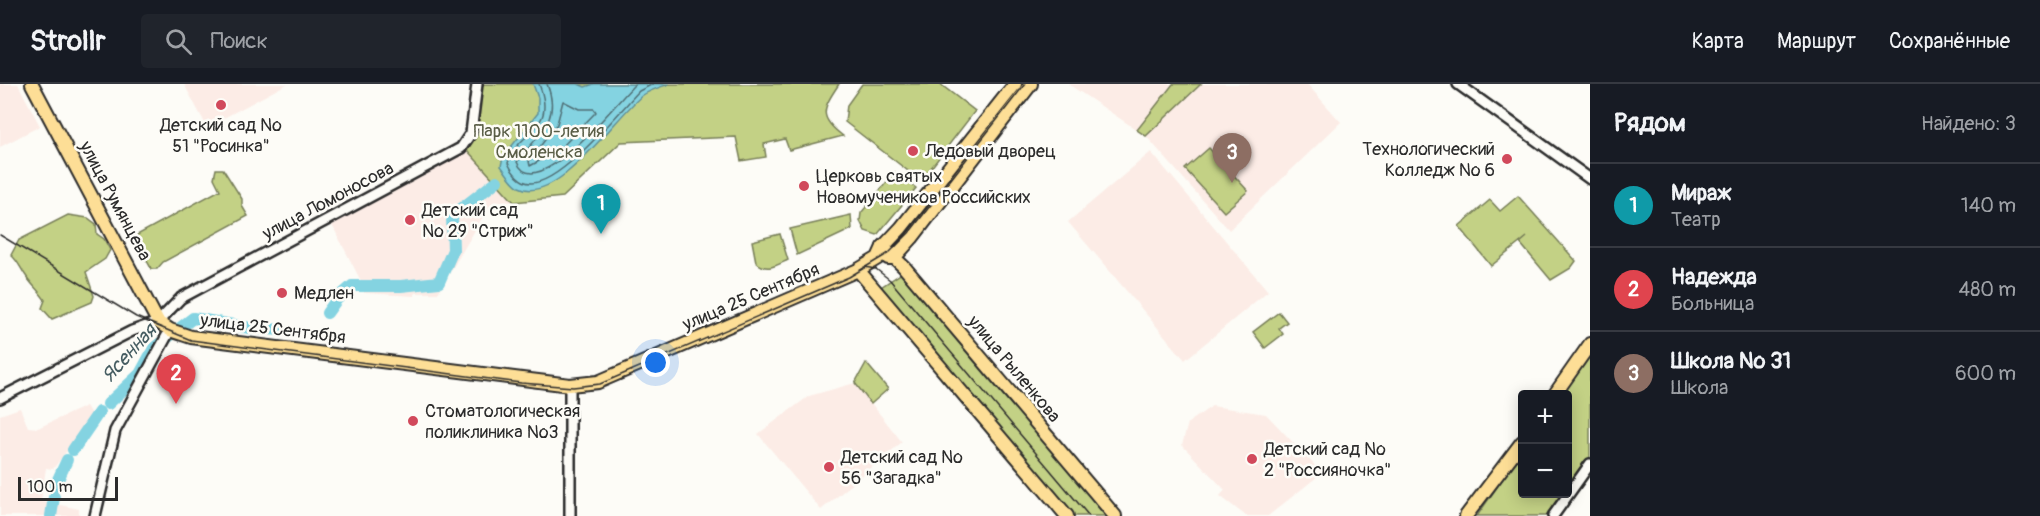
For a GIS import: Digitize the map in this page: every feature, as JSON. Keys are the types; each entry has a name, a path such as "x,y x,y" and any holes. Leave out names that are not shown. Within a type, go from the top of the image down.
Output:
{"main road":[{"name":"улица Румянцева","path":"32,84 158,322 170,331"},
{"name":"улица 25 Сентября","path":"170,331 191,337 570,385 598,382 858,270 881,253 1015,84"},
{"path":"894,258 1031,84"},
{"name":"улица Рыленкова","path":"881,253 894,258 1115,516"},
{"path":"858,270 1067,516"},
{"path":"1558,390 1590,344"},
{"path":"1466,516 1520,444"}],"street":[{"name":"улица Ломоносова","path":"158,322 181,298 461,148 471,133 477,84"},
{"path":"1458,84 1590,179"},
{"path":"0,398 132,331 158,322"},
{"path":"95,516 115,431 170,331"},
{"path":"570,385 570,516"},
{"path":"1553,516 1590,465"}],"shaded area":[{"path":"0,84 18,84 40,126 0,147"},
{"name":"Детский сад № 51 \"Росинка\"","path":"184,84 287,84 207,127"},
{"path":"1068,84 1173,84 1137,130"},
{"path":"1201,84 1307,84 1341,122 1229,230 1146,136"},
{"name":"Детский сад № 29 \"Стриж\"","path":"467,150 514,202 499,202 488,208 438,293 415,293 414,296 364,293 362,283 332,225"},
{"path":"1151,152 1268,291 1185,360 1068,222"},
{"name":"Детский сад № 56 \"Загадка\"","path":"855,383 902,442 821,510 758,434 809,396"},
{"path":"86,406 93,417 53,469 46,468 41,501 79,509 79,516 0,516 0,415 20,408 28,427 38,428"},
{"name":"Детский сад № 2 \"Россияночка\"","path":"1212,406 1266,414 1322,473 1268,516 1246,516 1220,496 1225,490 1182,445 1188,423"}],"green space":[{"name":"Парк 1100-летия Смоленска","path":"479,84 839,84 825,112 829,123 843,136 789,150 785,139 764,144 766,157 741,161 736,137 621,142 563,197 514,202 467,150 478,118"},
{"name":"Ледовый дворец","path":"862,84 940,84 975,111 921,181 845,122 847,105"},
{"path":"1173,84 1201,84 1146,136 1137,130"},
{"path":"1209,148 1248,191 1224,212 1185,169"},
{"path":"216,169 223,169 242,199 242,206 248,216 163,262 157,269 151,269 133,242 137,235 220,190 214,178"},
{"path":"895,172 916,188 877,235 865,231 860,221 861,213"},
{"path":"1518,196 1576,261 1571,268 1551,280 1520,243 1527,237 1491,266 1459,226 1490,200 1500,211"},
{"path":"68,215 88,218 96,224 97,234 104,239 110,250 105,259 86,272 94,296 92,302 52,319 42,308 45,300 11,255 19,240"},
{"path":"851,215 852,229 797,255 790,229"},
{"path":"780,234 788,260 771,267 760,265 756,262 752,241"},
{"path":"902,273 1109,516 1074,516 881,287"},
{"path":"1279,312 1287,322 1279,328 1283,334 1265,348 1253,332"},
{"path":"1590,356 1590,459 1572,484 1572,390 1566,390"},
{"path":"866,363 888,389 871,404 855,383"},
{"path":"1518,457 1518,498 1562,498 1548,516 1477,516"}],"water":[{"path":"533,84 578,84 585,87 594,84 669,84 643,95 568,171 551,184 534,190 519,187 501,166 503,157 538,113 538,98"}],"waterway":[{"name":"Ясенная","path":"327,313 337,299 352,286 401,286 439,282 453,250 452,216 497,181"},
{"name":"Ясенная","path":"108,404 140,374 154,348 193,318 250,328 283,330"},
{"name":"Ясенная","path":"73,450 99,412"},
{"name":"Ясенная","path":"55,486 67,460"},
{"name":"Ясенная","path":"51,516 54,497"}],"tram line":[{"path":"0,235 136,317 191,340 521,383 573,387 600,384 849,277 889,253 909,233 1025,84"},
{"path":"864,267 876,269 890,280 1089,516"}],"place":[{"name":"Детский сад № 51 \"Росинка\"","path":"221,105"},
{"name":"Ледовый дворец","path":"913,151"},
{"name":"Технологический Колледж № 6","path":"1507,159"},
{"name":"Школа № 31","path":"1232,183"},
{"name":"Церковь святых Новомучеников Российских","path":"804,186"},
{"name":"Детский сад № 29 \"Стриж\"","path":"410,220"},
{"name":"Мираж","path":"601,234"},
{"name":"Медлен","path":"282,293"},
{"name":"Надежда","path":"176,404"},
{"name":"Стоматологическая поликлиника №3","path":"413,421"},
{"name":"Детский сад № 2 \"Россияночка\"","path":"1252,459"},
{"name":"Детский сад № 56 \"Загадка\"","path":"829,467"}]}
